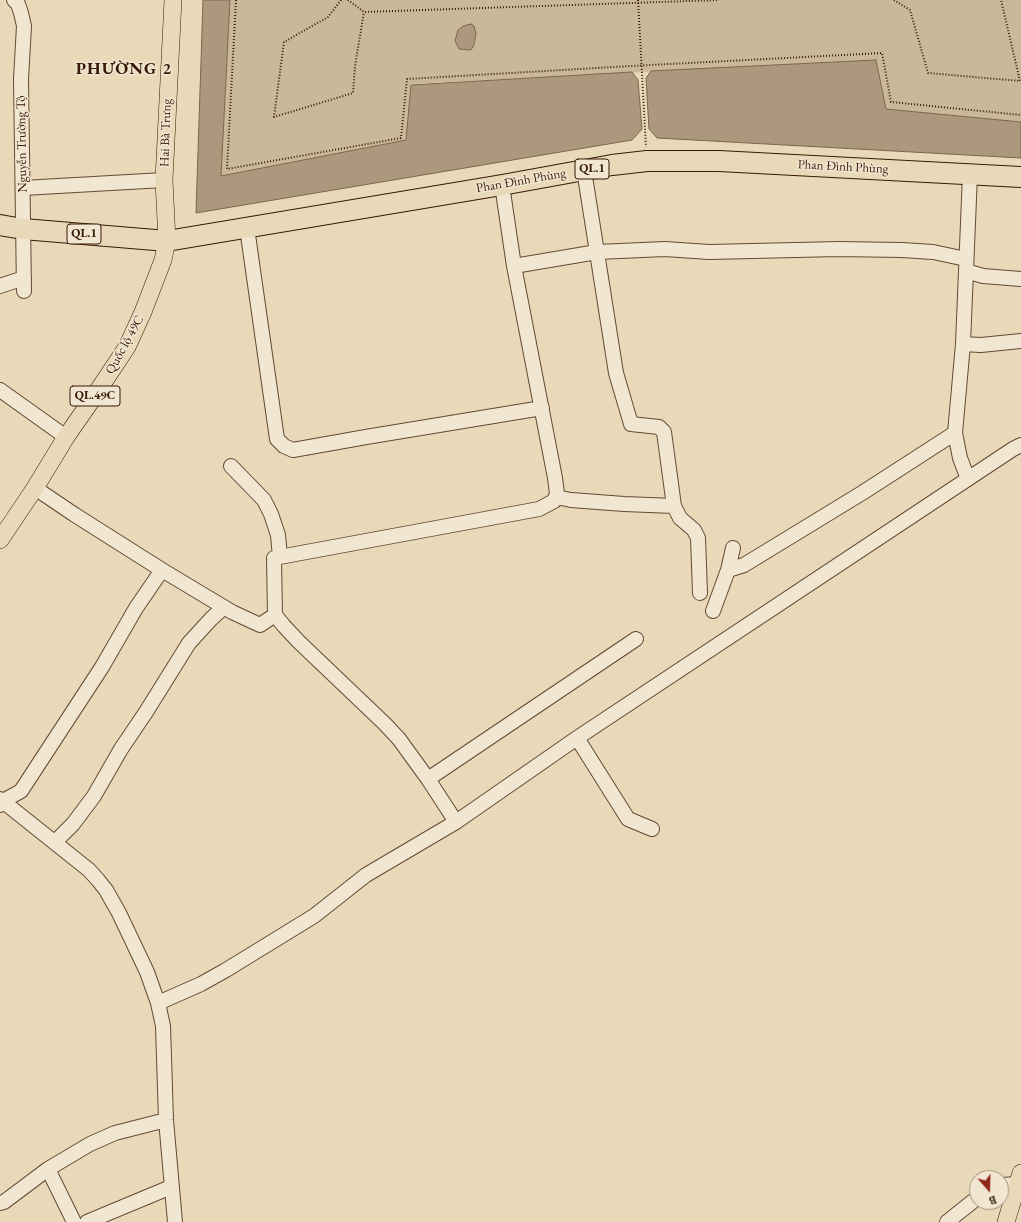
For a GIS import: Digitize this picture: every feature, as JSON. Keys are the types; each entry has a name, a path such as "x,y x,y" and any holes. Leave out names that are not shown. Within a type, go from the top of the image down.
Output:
{"highway":[{"name":"Phan Đình Phùng","path":"167,241 612,165 640,162 680,160 719,161 1021,177"},
{"name":"QL.1","path":"0,225 23,229 167,241"}],"main road":[{"name":"Hai Bà Trưng","path":"167,241 164,180 173,0"},
{"name":"Quốc lộ 49C","path":"0,540 35,488 66,437 92,401 127,347 154,285 163,260 167,241"},
{"path":"1006,1222 1019,1179"}],"street":[{"name":"Nguyễn Trường Tộ","path":"0,286 24,284 21,79 24,26 18,4 14,0"},
{"path":"584,170 616,373 631,424 659,427 663,430 674,506 680,518 697,533 700,593"},
{"path":"968,479 960,458 955,433 963,344 970,174"},
{"path":"23,188 164,180"},
{"path":"456,822 410,754 390,729 299,642 275,615 274,558 539,509 554,502 557,494 555,478 514,266 502,185"},
{"path":"247,228 277,439 284,446 293,450 366,436 542,408"},
{"path":"514,266 597,252 665,249 709,252 839,249 894,250 933,252 966,265 982,276 1021,279"},
{"path":"963,344 981,346 1021,341"},
{"path":"0,390 66,437"},
{"path":"728,570 744,565 862,493 955,433"},
{"path":"158,1003 201,984 314,916 378,867 456,822 577,738 1021,445"},
{"path":"231,466 264,500 271,514 278,535 280,557"},
{"path":"35,488 162,570 224,607 260,625 275,615"},
{"path":"556,497 571,500 674,506"},
{"path":"713,611 728,570 733,548"},
{"path":"162,570 136,608 102,667 21,791 1,802 55,842 89,870 106,890 128,931 147,972 158,1003 163,1026 166,1120 175,1222"},
{"path":"55,842 74,824 94,796 121,749 189,643 210,618 224,607"},
{"path":"428,780 636,639"},
{"path":"577,738 628,819 652,829"},
{"path":"0,1204 48,1170 101,1138 166,1120"},
{"path":"48,1170 74,1222"},
{"path":"1009,1182 1019,1179"},
{"path":"87,1222 171,1187"},
{"path":"947,1222 969,1204"}],"path":[{"path":"236,0 227,170 401,138 407,79 882,53 891,102 1021,115"},
{"path":"341,0 328,17 284,42 274,117 353,93 355,66 364,12"},
{"path":"348,0 364,12 638,1 719,0"},
{"path":"894,0 910,10 928,73 1020,81 1001,0"},
{"path":"638,1 645,129"}],"shaded area":[{"path":"203,0 230,0 221,176 406,140 411,85 632,72 638,80 642,129 632,140 196,213"},
{"path":"230,0 1021,0 1021,122 886,109 876,60 411,84 406,140 221,176"},
{"path":"471,24 474,26 476,33 474,45 471,50 459,49 455,41 458,30 463,26"},
{"path":"876,60 886,109 1021,122 1021,158 657,138 649,129 646,78 651,71"}],"district":[{"name":"PHƯỜNG 2","path":"124,69"}]}
